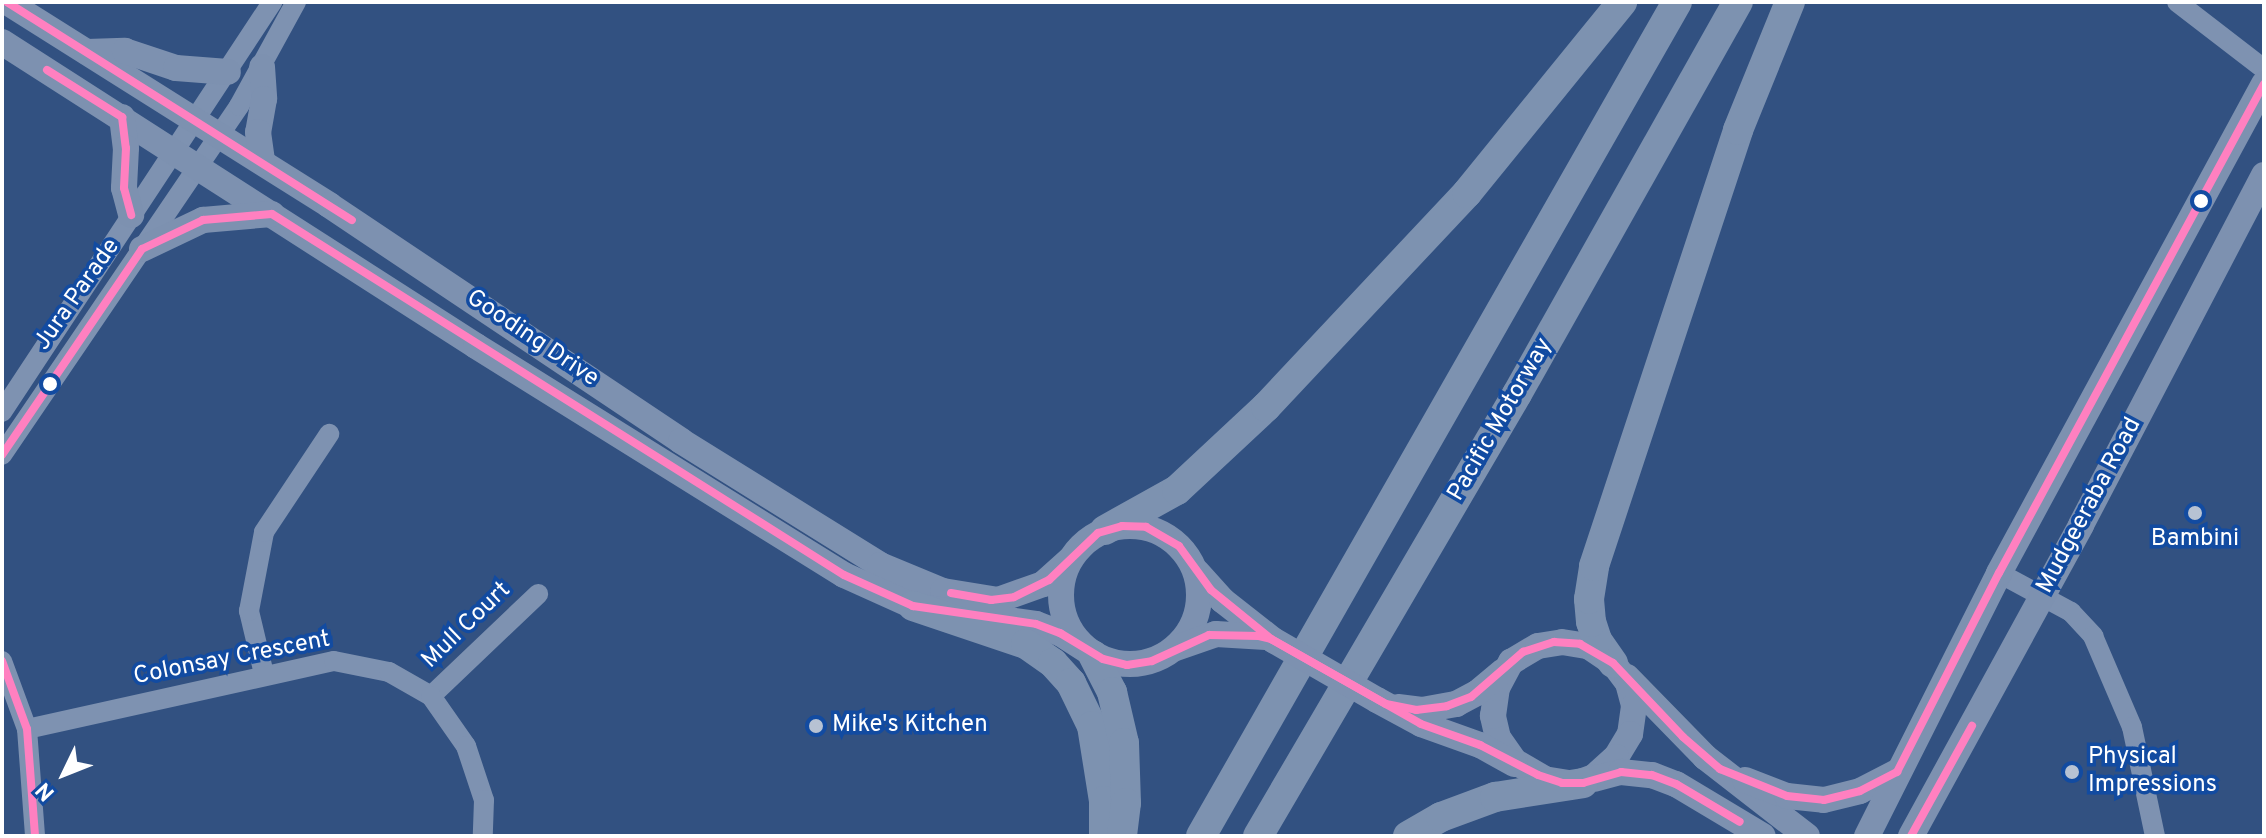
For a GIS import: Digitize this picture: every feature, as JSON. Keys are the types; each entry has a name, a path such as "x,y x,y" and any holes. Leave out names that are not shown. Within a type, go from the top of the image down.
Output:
{"highway":[{"path":"1105,530 1177,490 1266,407 1467,193 1622,2"},
{"path":"1201,836 1677,2"},
{"name":"Pacific Motorway","path":"1258,836 1517,394 1738,2"},
{"path":"1616,666 1597,640 1591,622 1589,599 1594,566 1733,144 1790,2"},
{"path":"913,606 1026,644 1053,663 1071,683 1092,726 1104,801 1104,836"},
{"path":"1090,652 1109,684 1122,731 1126,787 1122,836"},
{"path":"1408,836 1441,817 1495,797 1585,782"}],"main road":[{"name":"Gooding Drive","path":"7,2 262,162 681,441 898,574 958,595 998,600 1043,584 1070,560"},
{"name":"Gooding Drive","path":"2,42 512,368 831,567 913,606 1036,624 1060,633 1090,652"},
{"path":"87,52 125,51 176,68 228,72"},
{"path":"262,67 264,99 258,132 262,162"},
{"name":"Mudgeeraba Road","path":"1867,836 1999,573 2264,84"},
{"path":"122,117 126,154 124,188 131,215"},
{"name":"Mudgeeraba Road","path":"1911,836 2043,596 2264,175"},
{"path":"142,249 203,220 272,214"},
{"path":"1272,639 1239,633 1216,634 1152,661 1127,665 1090,652 1073,636 1062,608 1062,583 1070,560 1086,542 1105,530 1133,525 1153,529 1174,541 1215,595 1272,639 1428,727 1480,745 1552,781 1585,782 1621,772 1652,775 1676,784 1752,830"},
{"path":"1173,650 1189,631 1199,608 1199,584 1191,562"},
{"path":"1382,702 1416,710 1456,704 1488,685 1511,662 1538,646 1562,642 1596,650 1616,666 1683,737 1737,803 1752,830"},
{"path":"1511,662 1497,688 1493,716 1502,744 1525,769"},
{"path":"1585,782 1616,757 1633,726 1631,691 1616,666"},
{"path":"1683,737 1807,836"},
{"path":"1720,769 1787,796 1818,800 1860,791 1897,772"}],"street":[{"name":"Jura Parade","path":"2,412 272,2"},
{"name":"Jura Parade","path":"2,455 219,135 262,67 296,2"},
{"path":"2177,2 2264,69"},
{"path":"264,674 249,611 264,532 329,434"},
{"path":"1999,573 2079,618 2107,662 2142,759 2155,836"},
{"name":"Mull Court","path":"431,696 538,594"},
{"path":"2,661 27,729 35,836"},
{"name":"Colonsay Crescent","path":"27,729 264,674 334,661 389,672 431,696 466,746 484,800 483,836"}],"transit line":[{"path":"7,2 352,220"},
{"path":"47,70 122,117 126,148 124,188 131,215"},
{"path":"2,455 142,249 203,220 272,214 844,575 913,606 1036,624 1060,633 1103,659 1127,665 1152,661 1209,635 1259,636 1271,639 1386,704 1416,710 1447,706 1471,697 1523,652 1554,642 1580,644 1613,663 1683,737 1720,769 1787,796 1824,800 1860,791 1897,772 1999,573 2264,84"},
{"path":"951,593 991,600 1014,597 1049,580 1098,533 1122,526 1146,527 1179,546 1211,590 1271,639 1421,724 1480,745 1538,775 1562,783 1583,783 1621,772 1652,775 1676,784 1740,822"},
{"path":"2,661 27,729 35,836"},
{"path":"1911,836 1972,726"}],"place":[{"name":"Bambini","path":"2195,513"},
{"name":"Mike's Kitchen","path":"816,726"},
{"name":"Physical Impressions","path":"2072,772"}]}
